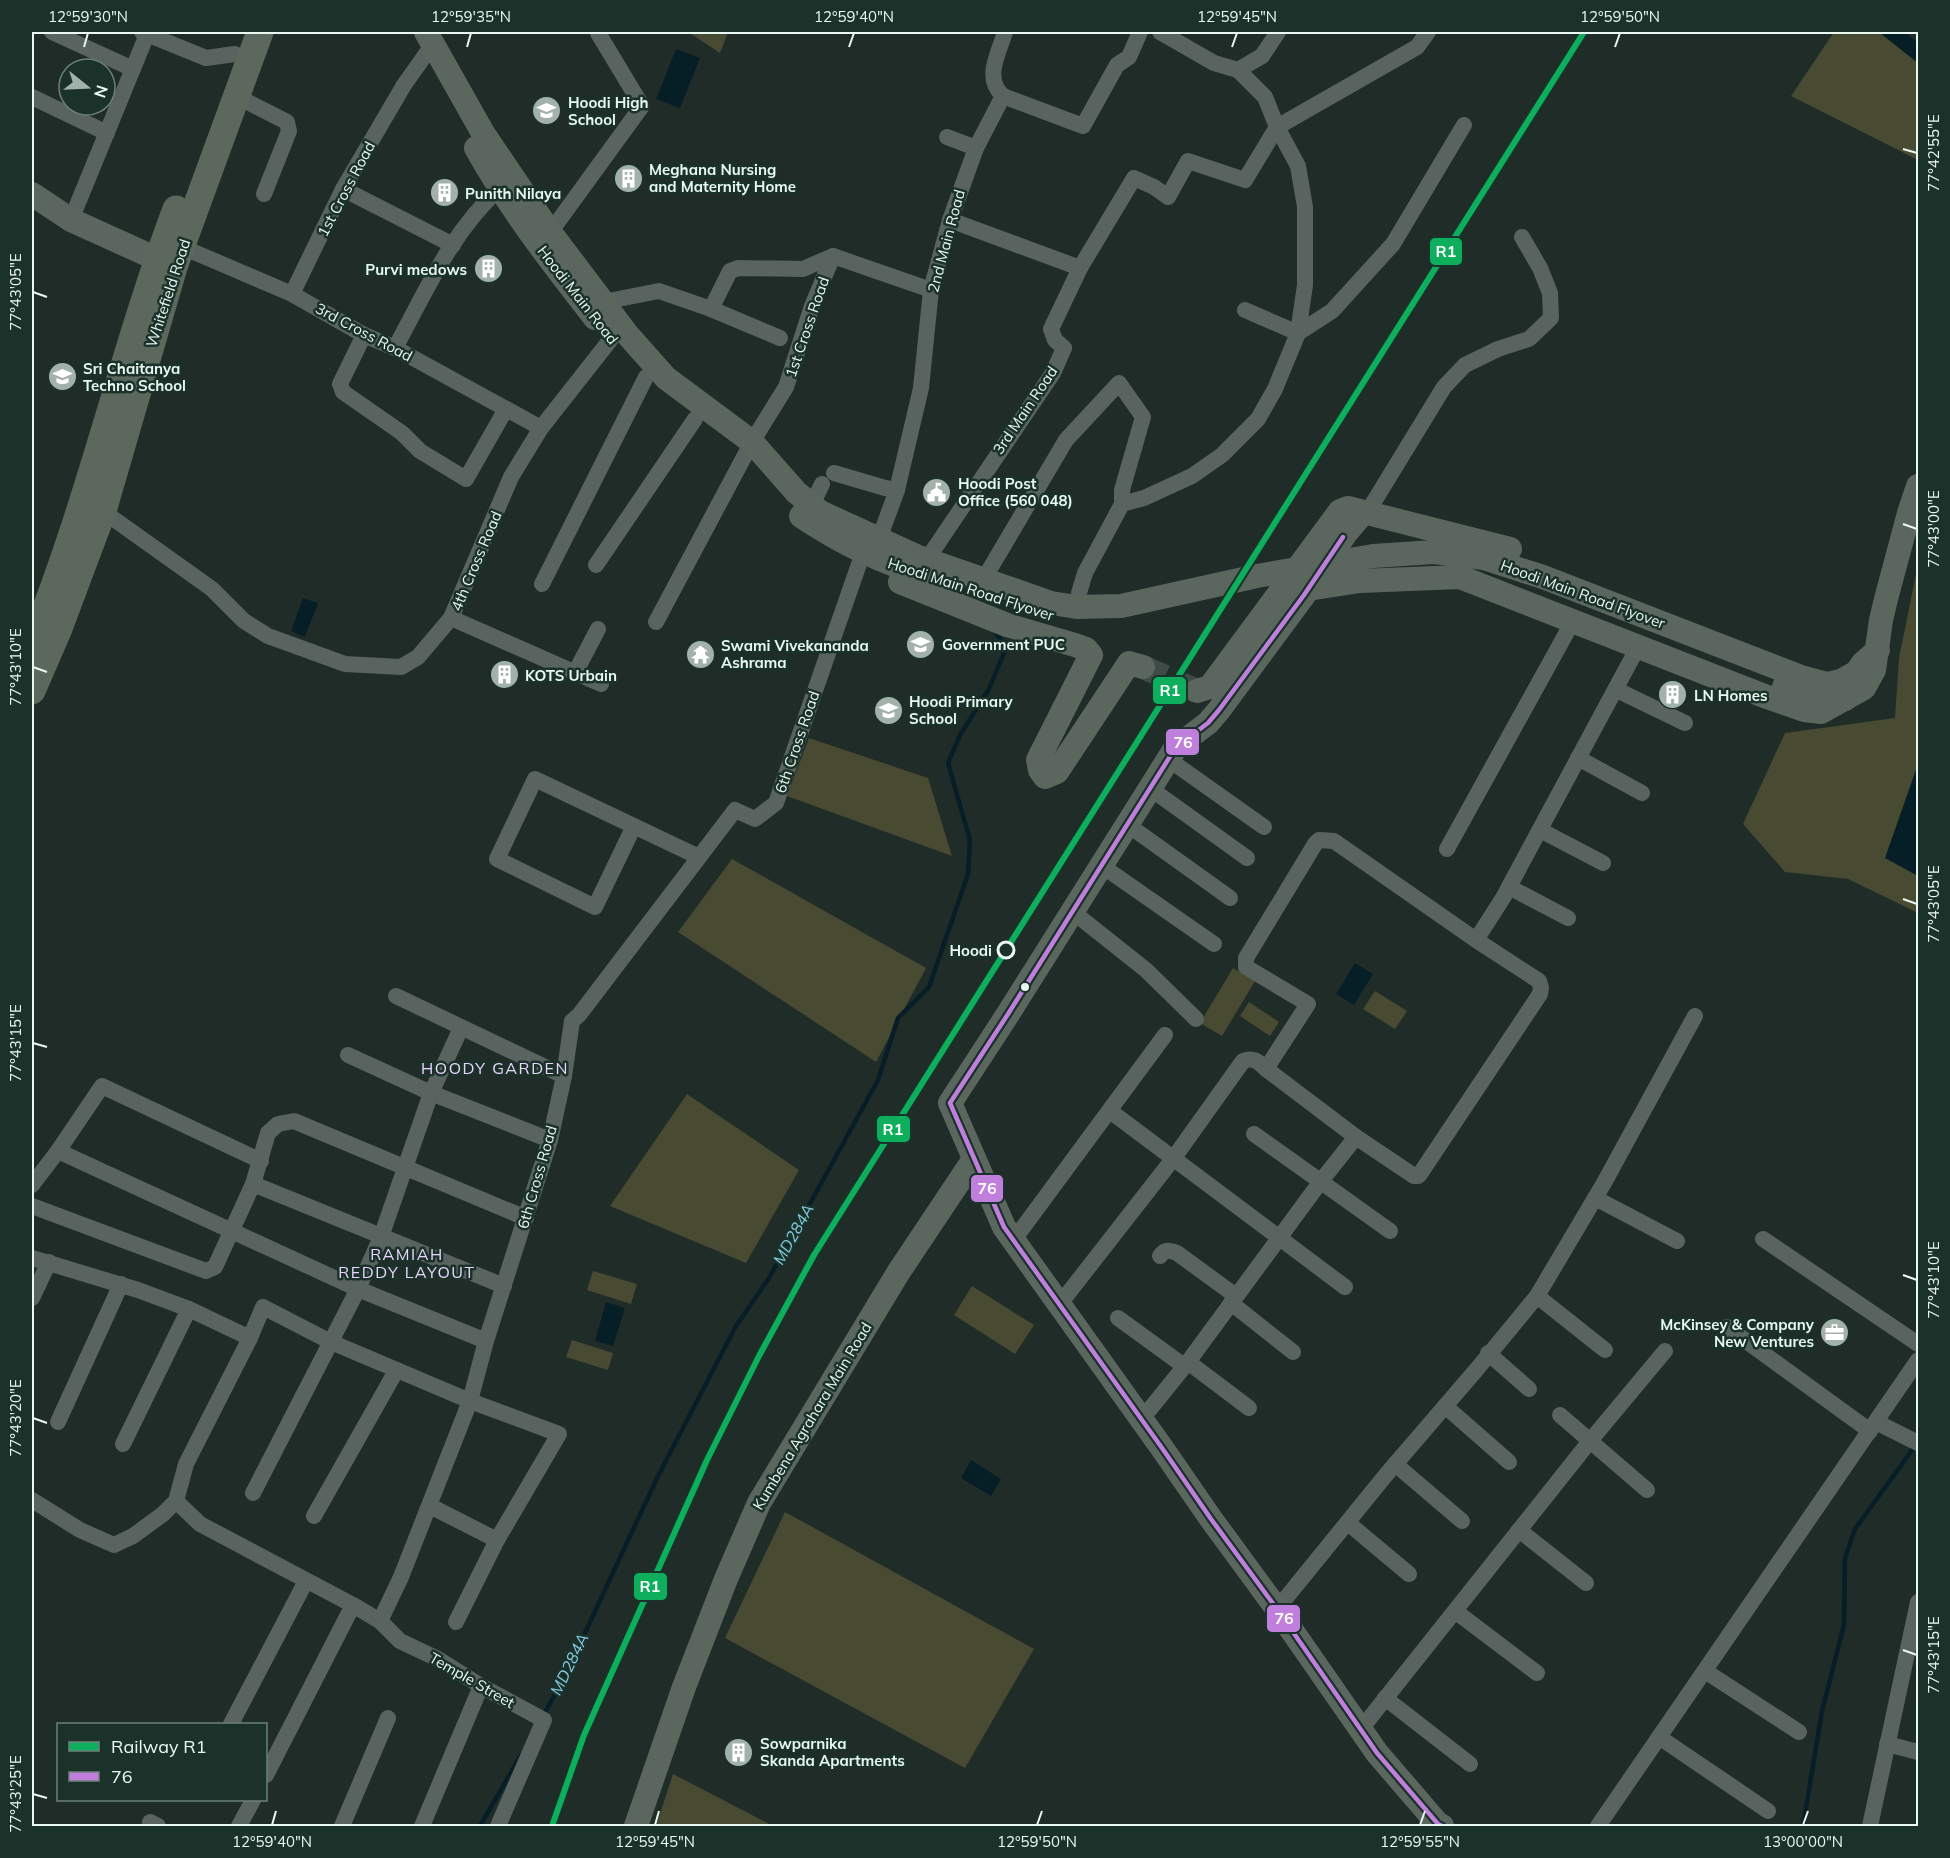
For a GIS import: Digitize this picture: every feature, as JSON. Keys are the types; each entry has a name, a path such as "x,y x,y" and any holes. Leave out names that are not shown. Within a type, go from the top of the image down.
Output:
{"main road":[{"name":"Whitefield Road","path":"32,643 93,505 174,267 260,32"},
{"name":"Whitefield Road","path":"32,690 58,631 157,259 239,43"}],"street":[{"path":"52,32 133,69"},
{"path":"71,220 146,32 207,58 239,43"},
{"name":"Hoodi Main Road","path":"410,32 428,44 499,189 545,240 611,339 646,377 695,419 748,449 814,501"},
{"path":"545,240 642,106 597,33 599,32"},
{"path":"1005,32 992,72 993,84 1003,96 1083,126 1117,65 1129,57 1140,32"},
{"path":"1122,504 1144,498 1180,483 1222,455 1258,419 1275,388 1298,333 1305,285 1305,207 1298,166 1277,127 1265,97 1238,70 1214,63 1160,32"},
{"path":"1238,70 1262,56 1278,32"},
{"path":"950,220 1080,268 1134,178 1168,198 1188,160 1245,180 1277,127 1417,47 1428,32"},
{"path":"428,44 545,240 603,302 627,334 666,378 748,449"},
{"name":"1st Cross Road","path":"292,294 343,189 428,44"},
{"path":"236,96 287,122 289,131 264,194"},
{"name":"2nd Main Road","path":"882,531 897,490 921,388 931,290 950,220 976,148 1003,96"},
{"path":"32,97 107,133"},
{"path":"1298,333 1332,312 1393,244 1464,125"},
{"path":"947,137 976,148"},
{"path":"343,189 453,244"},
{"path":"395,348 453,244 482,205 499,189"},
{"path":"32,194 71,220 157,259"},
{"path":"1442,1827 1377,1753 1277,1609 1013,1241 1004,1227 950,1103 1176,747 1214,716 1308,589 1444,387 1465,364 1497,349 1528,339 1551,318 1550,293 1540,268 1522,237"},
{"name":"3rd Cross Road","path":"182,247 292,294 364,335 395,348 542,428"},
{"path":"711,309 730,271 738,268 803,269 833,256"},
{"name":"1st Cross Road","path":"656,622 748,449 786,387 812,306 833,256 931,290"},
{"name":"3rd Main Road","path":"932,552 1053,373 1064,348 1055,340 1051,329 1080,268"},
{"path":"603,302 659,291 711,309 780,338"},
{"path":"1245,309 1298,333"},
{"path":"364,335 340,384 343,392 402,433 420,451 466,478 506,410"},
{"name":"4th Cross Road","path":"93,505 212,589 244,621 268,636 345,664 401,667 418,657 451,618 511,477 542,428 611,339"},
{"path":"542,584 646,377"},
{"path":"988,572 1066,440 1119,383 1143,417 1122,490 1122,504 1090,564 1079,593 1075,645"},
{"path":"596,565 695,419"},
{"path":"1866,662 1881,621 1918,486"},
{"path":"814,501 885,488 897,490"},
{"path":"814,501 829,504 882,531 988,572 1040,588 1079,593"},
{"path":"814,501 803,527 859,564 1007,625 1086,649 1091,655 1038,760 1040,770 1045,777 1057,772 1129,663 1143,668"},
{"name":"Hoodi Main Road Flyover","path":"814,501 915,556 1051,603 1077,607 1120,606 1257,576 1362,558 1434,552 1484,558 1543,577 1801,677 1827,684 1841,681 1866,662"},
{"name":"Hoodi Main Road Flyover","path":"814,501 832,537 860,552 1022,608 1061,618 1092,623 1125,619 1256,588 1402,564 1459,566 1517,581 1816,699 1845,699"},
{"path":"1197,691 1210,687 1340,510 1360,511 1500,546 1547,561 1654,606 1803,664 1831,670 1866,662"},
{"path":"1409,578 1414,525"},
{"name":"6th Cross Road","path":"380,1621 401,1577 470,1401 486,1341 550,1140 564,1076 572,1022 579,1016 735,810 755,819 776,803 859,564"},
{"path":"1308,589 1360,581 1460,577 1804,710 1821,712 1864,688 1875,670 1866,662"},
{"path":"451,618 601,684"},
{"path":"1446,849 1573,621"},
{"path":"575,673 598,629"},
{"path":"1476,940 1509,887 1617,690 1638,647"},
{"path":"1617,690 1686,723"},
{"path":"1578,758 1642,793"},
{"path":"1168,759 1264,827"},
{"path":"634,826 595,907 497,859 535,779 634,826 699,857"},
{"path":"1151,789 1247,858"},
{"path":"1128,825 1230,898"},
{"path":"1540,830 1603,863"},
{"path":"1059,1305 1173,1159 1243,1061 1258,1061 1266,1069 1356,1137 1414,1176 1418,1176 1540,994 1539,981 1334,841 1319,840 1246,958 1246,967 1308,1004 1266,1069"},
{"path":"1102,866 1214,944"},
{"path":"1509,887 1568,918"},
{"path":"1073,912 1146,970 1196,1018"},
{"path":"396,996 564,1076"},
{"path":"1277,1609 1395,1464 1537,1296 1595,1198 1695,1016"},
{"path":"253,1493 358,1289 381,1238 431,1093 460,1028"},
{"path":"1013,1241 1165,1035"},
{"path":"348,1055 431,1093 550,1140"},
{"path":"32,1185 102,1086 261,1161"},
{"path":"1110,1111 1345,1287"},
{"path":"32,1206 206,1271 215,1267 253,1184 268,1133 278,1124 294,1121 526,1218"},
{"path":"1254,1134 1390,1231"},
{"path":"1139,1417 1150,1409 1186,1364 1356,1137"},
{"path":"58,1150 358,1289 486,1341"},
{"name":"Kumbena Agrahara Main Road","path":"636,1827 684,1687 726,1579 759,1503 898,1273 974,1159"},
{"path":"253,1184 381,1238 504,1286"},
{"path":"1595,1198 1677,1241"},
{"path":"1763,1239 1918,1344"},
{"path":"1160,1256 1164,1251 1169,1250 1177,1253 1293,1352"},
{"path":"32,1258 121,1284 189,1309 250,1338"},
{"path":"32,1298 49,1262"},
{"path":"58,1422 121,1284"},
{"path":"1537,1296 1605,1350"},
{"path":"32,1500 80,1530 114,1545 133,1536 163,1514 176,1501 186,1464 250,1338 263,1307 331,1342 396,1371 559,1434 497,1540 456,1622"},
{"path":"123,1444 189,1309"},
{"path":"1118,1318 1249,1408"},
{"path":"1727,1327 1873,1427 1901,1435 1918,1443"},
{"path":"1361,1729 1590,1441 1665,1351"},
{"path":"1488,1353 1529,1389"},
{"path":"1607,1823 1659,1737 1918,1360"},
{"path":"314,1516 396,1371"},
{"path":"1445,1406 1509,1462"},
{"path":"1560,1415 1647,1490"},
{"path":"1395,1464 1462,1521"},
{"name":"Temple Street","path":"176,1501 200,1524 353,1605 380,1621 400,1641 438,1659 543,1720 498,1827"},
{"path":"430,1506 497,1540"},
{"path":"1348,1523 1409,1574"},
{"path":"1519,1530 1586,1583"},
{"path":"232,1723 306,1581"},
{"path":"1870,1827 1918,1602"},
{"path":"267,1773 353,1605"},
{"path":"1455,1611 1537,1673"},
{"path":"1705,1671 1799,1732"},
{"path":"422,1827 481,1686"},
{"path":"1385,1698 1470,1764"},
{"path":"342,1827 388,1718"},
{"path":"1659,1737 1768,1811"},
{"path":"1887,1744 1918,1752"},
{"path":"239,1827 252,1801"}],"green space":[{"path":"688,32 728,32 720,53"},
{"path":"1834,32 1879,32 1918,63 1918,160 1791,96"},
{"path":"1918,564 1918,913 1848,879 1785,872 1743,824 1785,733 1895,718 1899,658"},
{"path":"809,738 928,778 952,856 787,796"},
{"path":"732,859 926,968 876,1062 678,932"},
{"path":"1233,968 1255,981 1222,1036 1200,1023"},
{"path":"1375,991 1407,1011 1395,1029 1363,1009"},
{"path":"1249,1002 1279,1022 1270,1036 1240,1016"},
{"path":"687,1094 799,1170 746,1263 610,1206"},
{"path":"593,1271 637,1284 631,1304 587,1290"},
{"path":"972,1286 1034,1325 1015,1354 954,1315"},
{"path":"572,1340 613,1353 608,1370 566,1357"},
{"path":"785,1512 1034,1649 965,1768 725,1638"},
{"path":"673,1774 773,1826 656,1826"}],"water":[{"path":"1879,32 1905,32 1918,43 1918,63"},
{"path":"676,49 700,58 680,108 656,99"},
{"path":"303,598 318,603 305,637 291,631"},
{"path":"1918,764 1918,876 1885,858"},
{"path":"1355,963 1373,974 1354,1005 1336,994"},
{"path":"606,1302 625,1308 613,1346 595,1341"},
{"path":"971,1460 1001,1479 991,1496 961,1478"}],"waterway":[{"name":"MD284A","path":"543,1716 563,1680 658,1476 736,1326 769,1278 878,1080 898,1018 929,987 968,874 970,840 948,763 960,735 989,689 1006,648 994,630"},
{"path":"1803,1826 1822,1711 1844,1625 1845,1558 1855,1529 1915,1446"},
{"name":"MD284A","path":"480,1826 521,1755"}],"tunnel":[{"path":"1143,667 1197,691"}],"rail line":[{"name":"R1","path":"552,1826 584,1735 707,1460 759,1356 814,1255 1584,32"}],"transit line":[{"name":"76","path":"1343,537 1304,595 1219,710 1208,723 1176,747 950,1103 1004,1227 1377,1753 1442,1826"}],"place":[{"name":"Hoodi High School","path":"547,111"},
{"name":"Meghana Nursing and Maternity Home","path":"628,178"},
{"name":"Punith Nilaya","path":"444,193"},
{"name":"Purvi medows","path":"488,269"},
{"name":"Sri Chaitanya Techno School","path":"62,377"},
{"name":"Hoodi Post Office (560 048)","path":"937,492"},
{"name":"Government PUC","path":"921,644"},
{"name":"Swami Vivekananda Ashrama","path":"700,654"},
{"name":"KOTS Urbain","path":"504,675"},
{"name":"LN Homes","path":"1673,695"},
{"name":"Hoodi Primary School","path":"888,710"},
{"name":"Hoodi","path":"1006,950"},
{"name":"McKinsey & Company New Ventures","path":"1835,1333"},
{"name":"Sowparnika Skanda Apartments","path":"739,1752"}],"district":[{"name":"HOODY GARDEN","path":"495,1068"},
{"name":"RAMIAH REDDY LAYOUT","path":"407,1263"}]}
